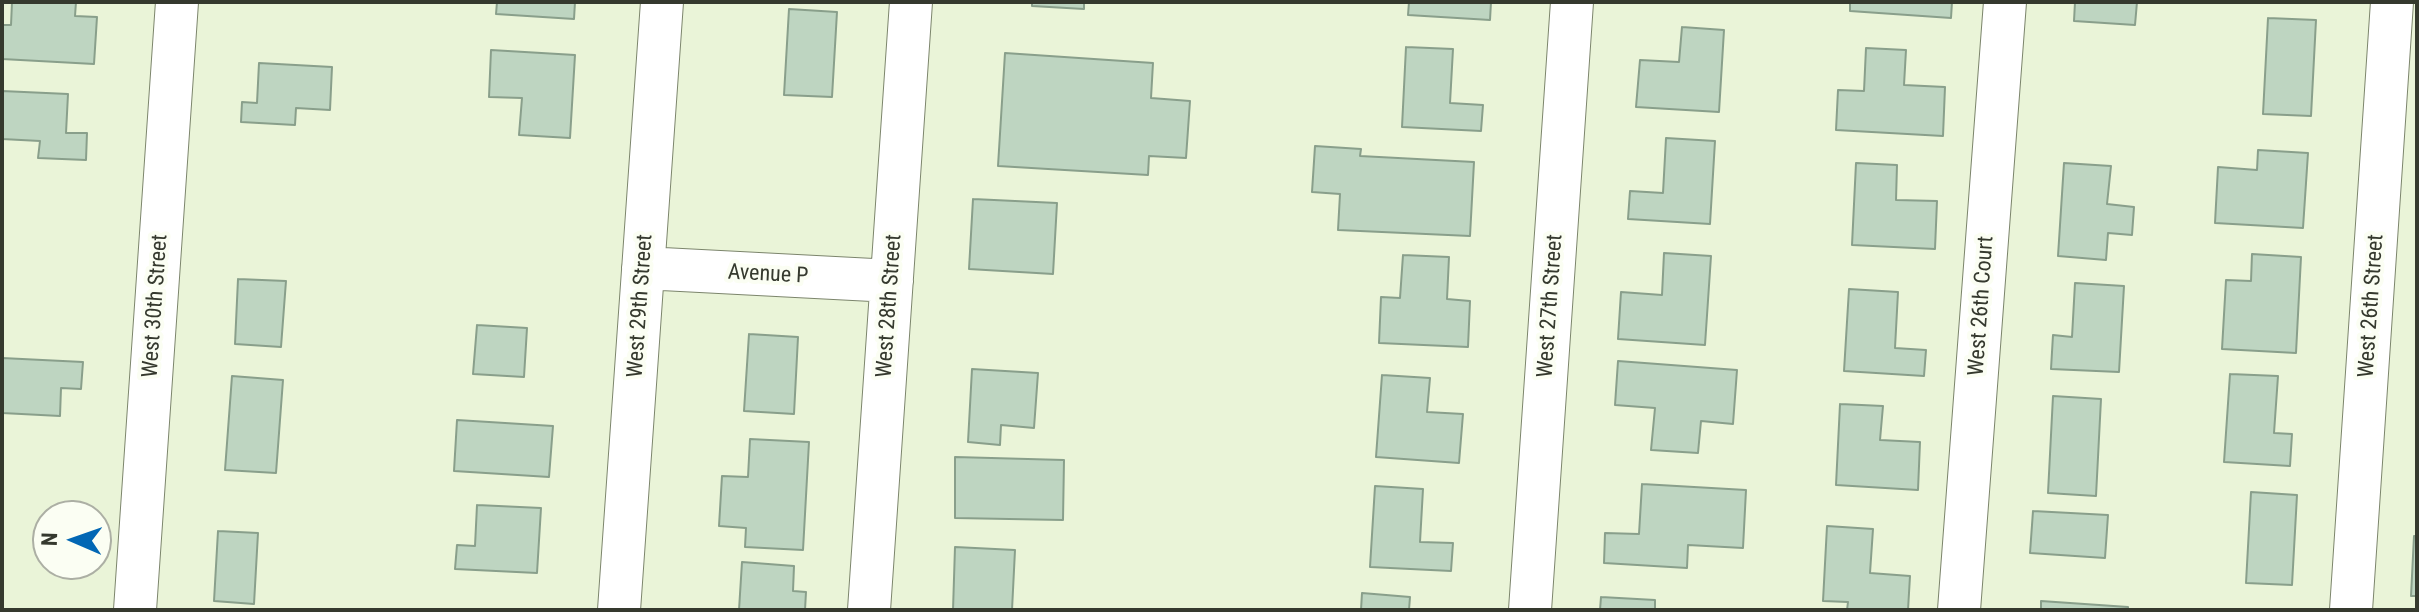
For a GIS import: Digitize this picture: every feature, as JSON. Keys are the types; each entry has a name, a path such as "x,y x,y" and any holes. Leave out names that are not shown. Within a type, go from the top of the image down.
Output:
{"street":[{"name":"West 30th Street","path":"135,610 177,2"},
{"name":"West 29th Street","path":"619,610 662,2"},
{"name":"West 28th Street","path":"869,610 911,2"},
{"name":"West 27th Street","path":"1530,610 1572,2"},
{"name":"West 26th Court","path":"1959,610 2005,2"},
{"name":"West 26th Court","path":"1980,610 2024,2"},
{"name":"West 26th Street","path":"2351,610 2392,2"},
{"name":"Avenue P","path":"643,268 892,281"}],"building":[{"path":"12,2 76,2 75,16 97,17 94,64 2,59 2,25 11,25"},
{"path":"497,2 575,2 574,19 496,14"},
{"path":"1032,2 1084,2 1084,9 1032,6"},
{"path":"1409,2 1491,2 1490,20 1408,15"},
{"path":"1850,2 1952,2 1951,18 1850,11"},
{"path":"2075,2 2137,2 2135,25 2074,21"},
{"path":"789,9 837,12 832,97 784,95"},
{"path":"2268,18 2316,20 2311,116 2263,114"},
{"path":"1682,27 1724,30 1719,112 1636,107 1640,60 1679,62"},
{"path":"1406,47 1453,49 1450,103 1483,105 1481,131 1402,127"},
{"path":"1866,48 1906,50 1904,85 1945,87 1943,136 1836,130 1838,90 1864,91"},
{"path":"491,50 575,55 570,138 519,135 522,98 489,97"},
{"path":"1005,53 1153,63 1151,98 1190,101 1186,158 1149,156 1148,175 998,166"},
{"path":"259,63 332,67 330,110 296,108 295,125 241,122 242,102 257,103"},
{"path":"2,91 68,94 66,133 87,133 86,160 38,158 40,141 2,139"},
{"path":"1666,138 1715,141 1710,224 1628,219 1630,191 1663,193"},
{"path":"1315,146 1361,149 1360,156 1474,162 1470,236 1338,230 1340,194 1312,192"},
{"path":"2258,150 2308,153 2303,228 2215,223 2218,167 2257,170"},
{"path":"1856,163 1897,165 1896,200 1937,201 1935,249 1852,245"},
{"path":"2064,163 2111,166 2107,204 2134,207 2132,235 2108,233 2106,260 2058,256"},
{"path":"973,199 1057,203 1053,274 969,269"},
{"path":"1664,253 1711,256 1705,345 1618,339 1621,292 1662,295"},
{"path":"2252,254 2301,257 2296,353 2222,349 2226,280 2251,281"},
{"path":"1403,255 1449,257 1447,299 1470,301 1468,347 1379,343 1381,297 1400,298"},
{"path":"238,279 286,281 281,347 235,344"},
{"path":"2075,283 2124,286 2119,372 2051,369 2053,335 2072,337"},
{"path":"1849,289 1898,292 1895,348 1926,350 1924,376 1844,371"},
{"path":"477,325 527,328 524,377 473,374"},
{"path":"749,334 798,337 794,414 744,411"},
{"path":"2,358 83,362 81,389 61,388 60,416 2,413"},
{"path":"1618,361 1737,370 1733,424 1701,421 1698,453 1651,450 1655,408 1615,405"},
{"path":"972,369 1038,373 1034,428 1001,425 1000,445 968,442"},
{"path":"2230,374 2278,376 2274,433 2292,434 2290,466 2224,462"},
{"path":"1382,375 1430,378 1427,412 1463,414 1459,463 1376,457"},
{"path":"232,376 283,380 276,473 225,470"},
{"path":"2053,396 2101,399 2096,496 2048,493"},
{"path":"1840,404 1883,406 1880,440 1920,442 1918,490 1836,485"},
{"path":"457,420 553,426 549,477 454,471"},
{"path":"750,439 809,442 803,550 745,547 746,528 719,526 722,476 748,477"},
{"path":"955,457 1064,460 1063,520 955,518"},
{"path":"1642,484 1746,490 1743,548 1688,545 1687,568 1604,563 1605,533 1639,534"},
{"path":"1375,486 1423,489 1420,542 1453,543 1451,571 1370,567"},
{"path":"2251,492 2297,495 2292,585 2246,583"},
{"path":"477,505 541,508 537,573 455,569 457,545 475,546"},
{"path":"2033,511 2108,515 2105,558 2030,553"},
{"path":"1827,526 1873,529 1870,573 1910,576 1908,610 1847,610 1848,602 1823,601"},
{"path":"218,531 258,533 254,604 214,601"},
{"path":"2414,536 2417,536 2417,596 2411,596"},
{"path":"955,547 1015,550 1012,610 953,610"},
{"path":"742,562 794,566 793,591 806,592 805,610 739,610"},
{"path":"1362,593 1410,597 1409,610 1361,610"},
{"path":"1601,597 1655,600 1655,610 1600,610"},
{"path":"2041,601 2128,607 2128,610 2041,610"}]}
